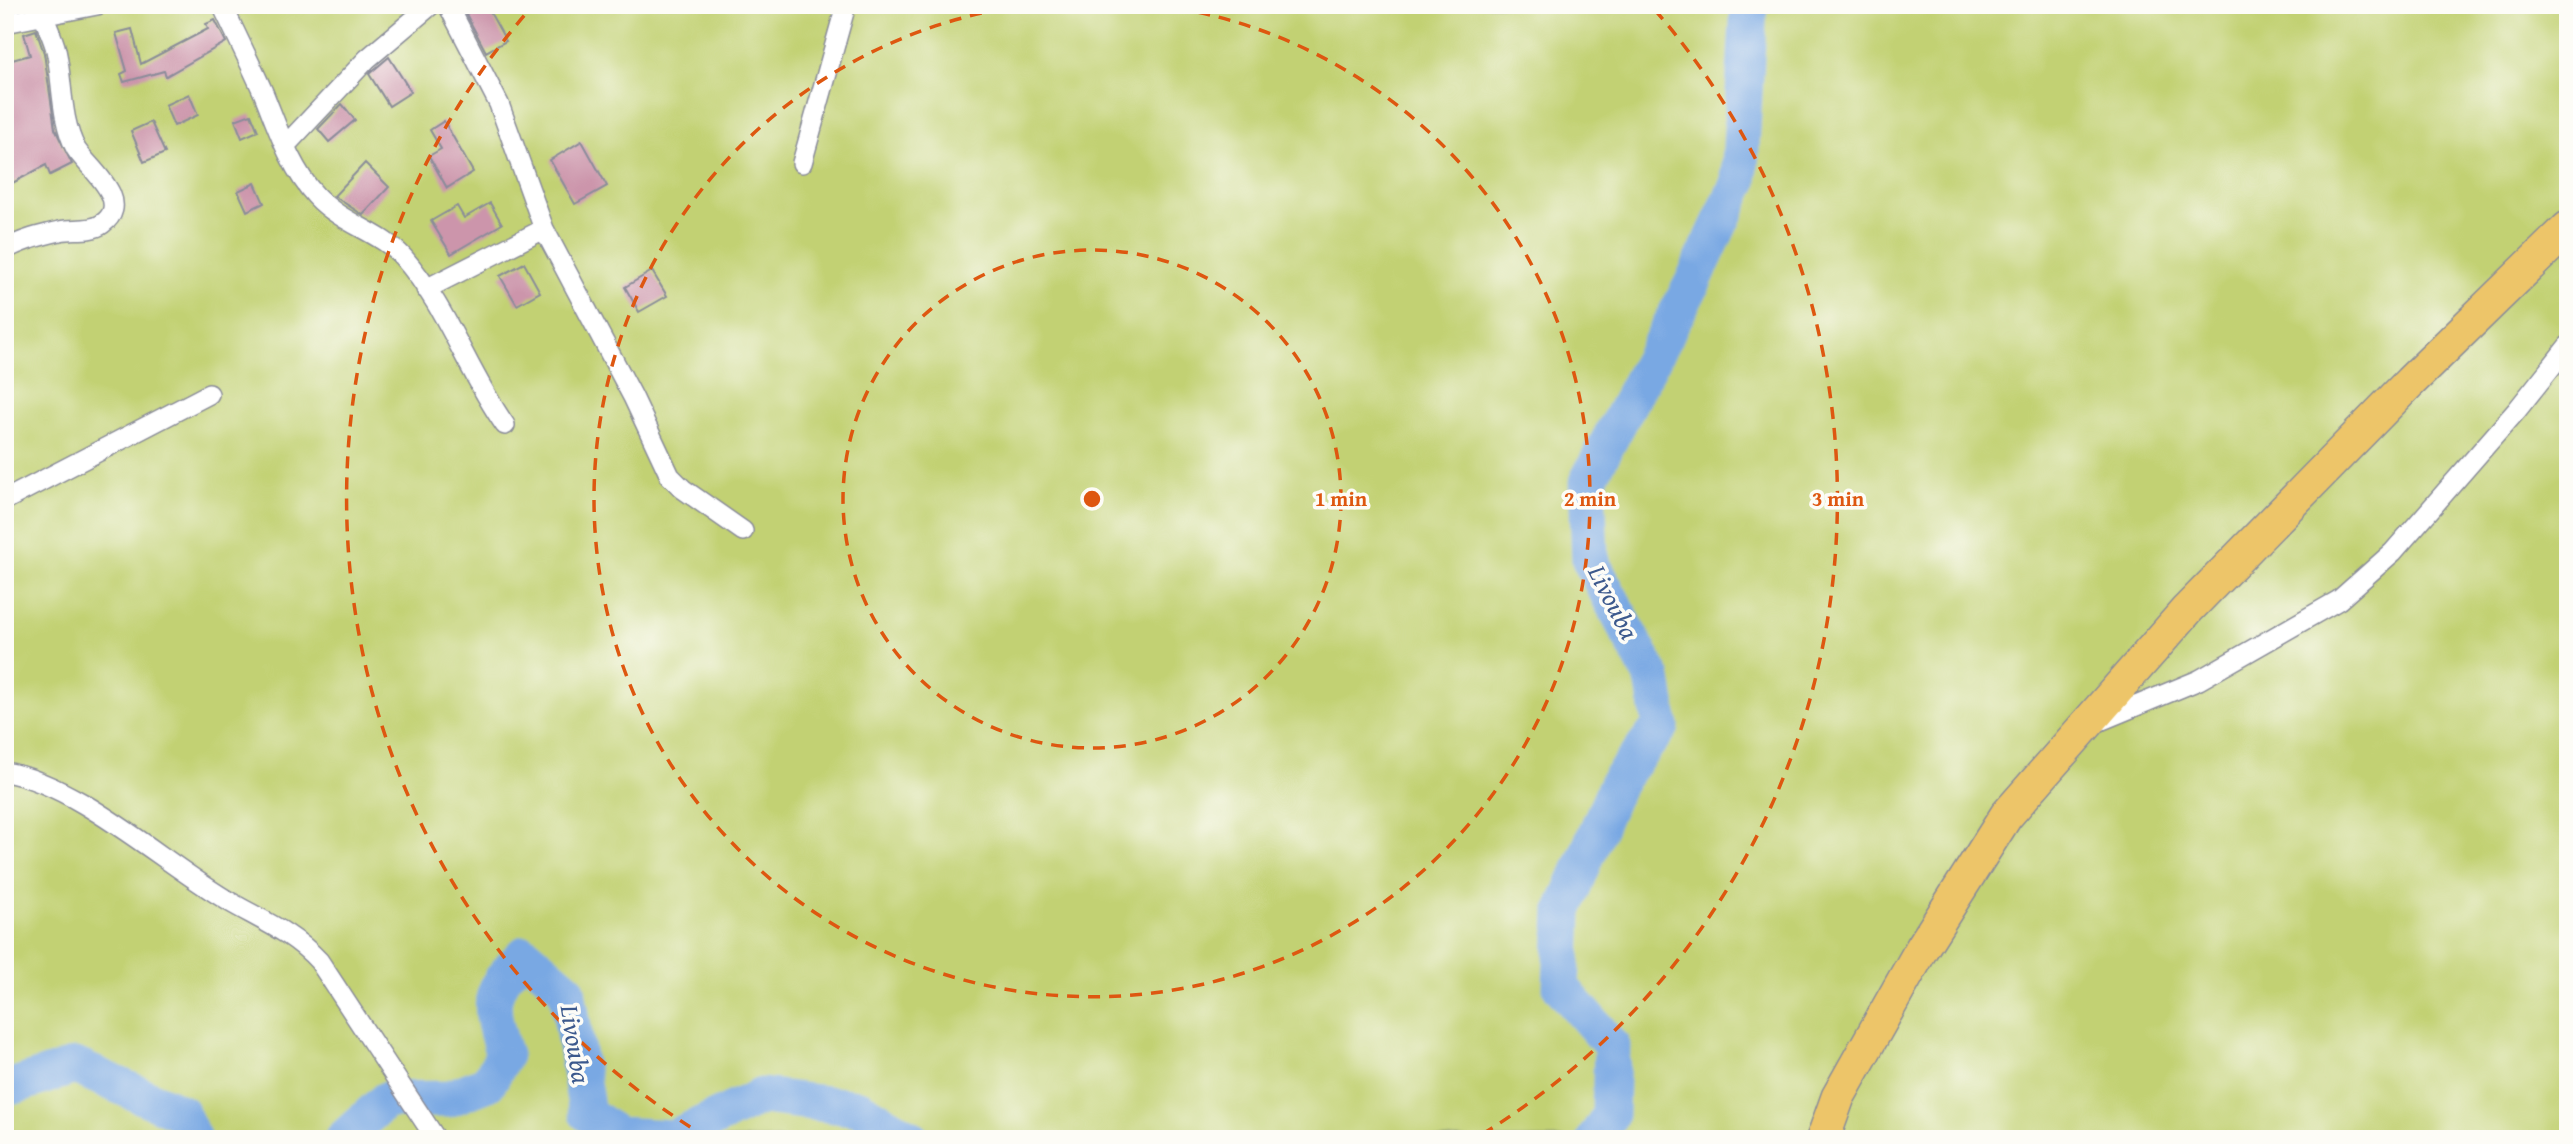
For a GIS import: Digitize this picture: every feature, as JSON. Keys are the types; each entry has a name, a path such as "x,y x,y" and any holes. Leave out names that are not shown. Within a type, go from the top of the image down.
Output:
{"highway":[{"path":"1823,1139 1838,1097 1922,948 2006,816 2188,610 2401,391 2568,228"}],"street":[{"path":"5,23 97,5"},
{"path":"222,5 285,146 314,194 352,225 390,245 403,256 426,289 505,425"},
{"path":"285,146 367,59 431,5"},
{"path":"448,5 499,104 544,229 633,397 670,476 683,489 743,531"},
{"path":"802,163 846,5"},
{"path":"5,250 16,243 60,231 94,228 106,220 111,209 111,193 106,182 75,146 62,98 56,52 43,15"},
{"path":"426,289 544,229"},
{"path":"2081,728 2199,680 2339,600 2393,552 2517,410 2568,346"},
{"path":"5,500 209,394"},
{"path":"5,772 42,782 73,797 231,903 295,937 318,961 431,1131"}],"green space":[{"path":"5,5 2568,5 2568,1139 5,1139"}],"building":[{"path":"480,5 486,5 506,41 486,52 466,14"},
{"path":"215,20 226,42 166,76 164,71 124,82 121,74 127,71 116,33 132,29 141,64 208,29 206,24"},
{"path":"36,30 44,53 55,129 72,164 50,175 46,165 5,187 5,62 30,55 24,34"},
{"path":"389,57 411,92 389,106 369,74"},
{"path":"189,94 198,115 174,126 165,105"},
{"path":"342,104 355,120 329,142 318,129"},
{"path":"251,114 258,131 242,138 235,120"},
{"path":"444,121 473,172 447,188 429,156 441,149 430,130"},
{"path":"151,122 165,153 144,162 131,131"},
{"path":"582,141 607,186 575,204 550,160"},
{"path":"365,163 389,187 363,215 334,196"},
{"path":"255,183 264,203 247,211 238,191"},
{"path":"490,203 502,224 451,254 431,221 457,206 464,218"},
{"path":"524,263 540,292 517,305 500,276"},
{"path":"652,271 667,296 639,312 625,287"}],"waterway":[{"name":"Livouba","path":"1595,1139 1610,1115 1612,1046 1561,987 1564,910 1618,781 1661,726 1653,679 1590,560 1587,482 1692,284 1739,182 1749,5"},
{"name":"Livouba","path":"343,1139 386,1100 448,1099 488,1083 504,1055 495,1024 494,1000 497,989 503,978 525,954 567,990 587,1113 616,1135 673,1138 762,1096 859,1108 911,1139"},
{"name":"Livouba","path":"5,1089 75,1066 181,1113 193,1139"}]}
